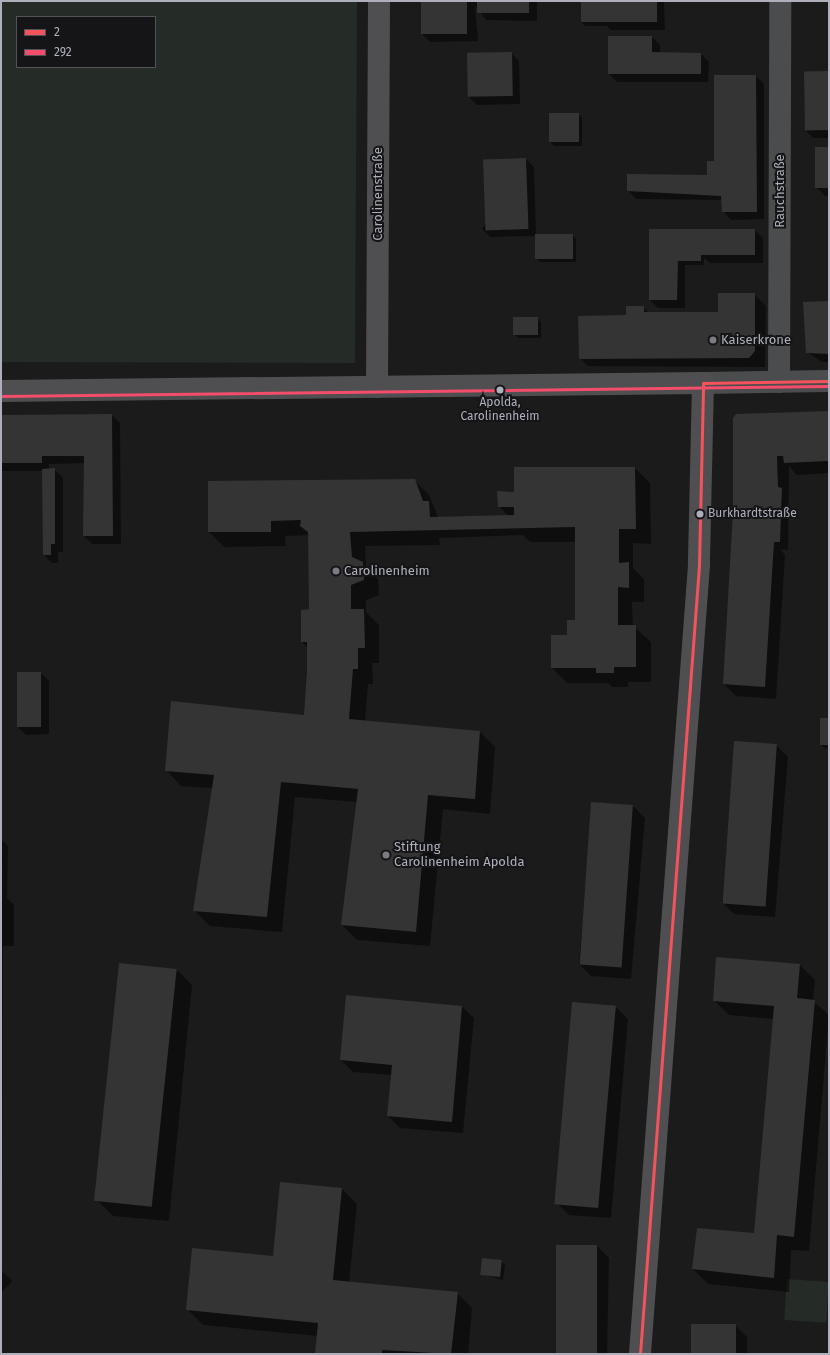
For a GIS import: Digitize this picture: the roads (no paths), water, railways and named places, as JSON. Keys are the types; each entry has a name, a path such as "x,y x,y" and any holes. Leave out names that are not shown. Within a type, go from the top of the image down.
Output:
{"street":[{"name":"Carolinenstraße","path":"377,387 379,1"},
{"name":"Rauchstraße","path":"779,382 780,1"},
{"path":"1,391 829,381"},
{"path":"640,1354 699,565 703,383"}],"place":[{"name":"Kaiserkrone","path":"713,340"},
{"name":"Apolda, Carolinenheim","path":"500,390"},
{"name":"Burkhardtstraße","path":"700,514"},
{"name":"Carolinenheim","path":"336,571"},
{"name":"Stiftung Carolinenheim Apolda","path":"386,855"}]}
